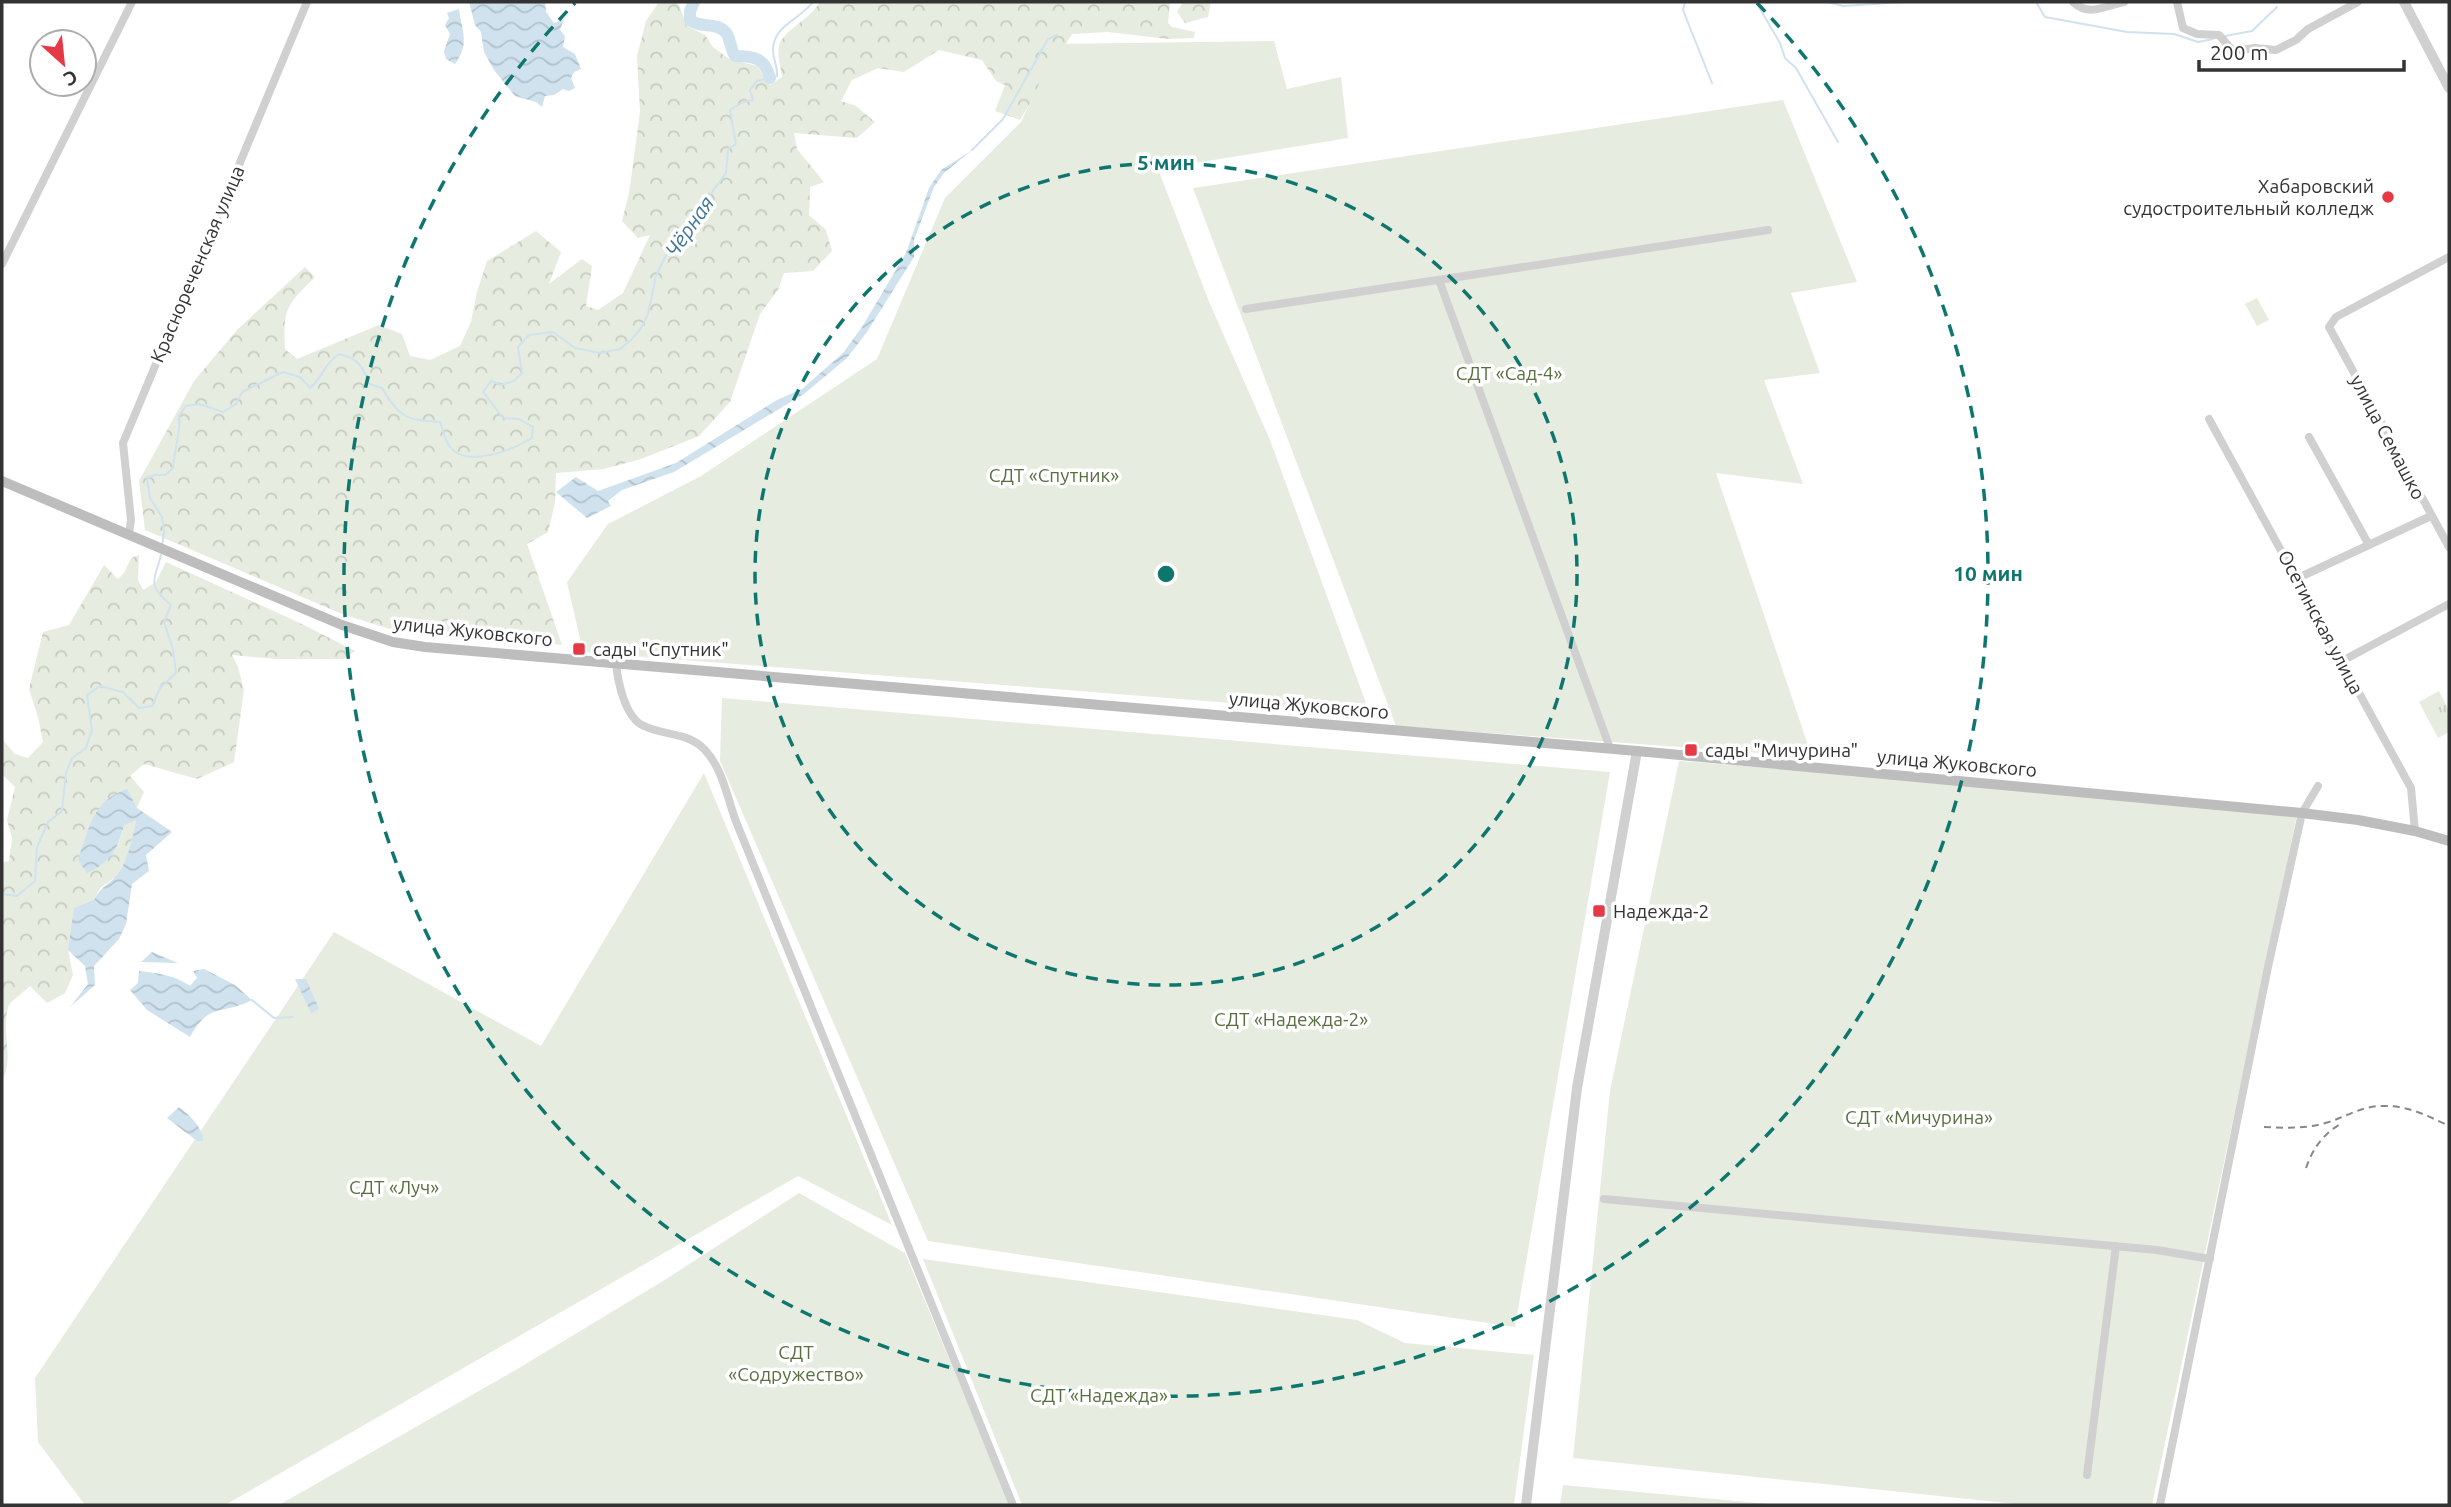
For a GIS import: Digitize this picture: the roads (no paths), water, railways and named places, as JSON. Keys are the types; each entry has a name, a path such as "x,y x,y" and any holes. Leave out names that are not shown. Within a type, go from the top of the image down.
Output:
{"main road":[{"name":"улица Жуковского","path":"2,481 341,625 393,642 616,664 1610,748 2302,813 2358,820 2449,841"}],"street":[{"path":"2,264 132,2"},
{"name":"Краснореченская улица","path":"129,534 131,520 123,443 307,2"},
{"path":"2073,2 2089,11 2124,2"},
{"path":"2177,2 2183,28 2197,34 2219,35 2233,51 2255,48 2276,50 2358,2"},
{"path":"2404,2 2449,88"},
{"path":"1246,309 1768,230"},
{"name":"улица Семашко","path":"2449,257 2336,317 2329,327 2449,547"},
{"path":"1439,280 1610,748"},
{"name":"Осетинская улица","path":"2209,419 2411,788 2415,831"},
{"path":"2309,437 2369,545"},
{"path":"2298,579 2431,516"},
{"path":"2342,661 2449,604"},
{"path":"616,664 619,688 637,721 645,727 692,740 704,748 717,768 1013,1505"},
{"path":"1525,1505 1577,1088 1637,751"},
{"path":"2160,1505 2268,967 2302,813 2318,786"},
{"path":"1604,1199 2157,1250 2210,1259"},
{"path":"2087,1475 2116,1246"}],"water":[{"path":"469,2 545,2 546,12 554,23 564,19 560,30 565,36 563,47 575,54 581,69 574,72 571,78 575,88 569,91 563,89 554,95 545,96 542,107 536,102 515,96 494,70 484,52 481,32 475,25"},
{"path":"459,9 464,44 455,64 446,59 444,51 450,34 445,25 449,18 447,13"},
{"path":"972,150 944,173 934,187 914,240 914,257 867,332 847,358 804,394 674,472 622,490 608,501 611,506 587,518 556,492 576,477 598,491 676,463 777,400 802,389 843,353 862,327 906,253 929,188 941,170"},
{"path":"127,789 137,808 172,832 146,855 149,871 132,884 126,924 119,939 94,966 95,985 70,1007 88,984 85,966 68,950 74,908 94,900 117,875 127,856 136,820 124,826 116,849 102,864 87,873 78,860 93,817 106,801"},
{"path":"152,952 178,963 141,962"},
{"path":"204,969 235,985 252,1000 210,1014 190,1037 147,1010 130,990 138,983 139,971 172,977 190,986 197,978 193,971"},
{"path":"295,979 306,979 319,1009 311,1013"},
{"path":"179,1107 198,1126 203,1141 197,1141 167,1118"}],"waterway":[{"path":"694,2 690,20 723,30 735,56 762,62 770,78"},
{"name":"Чёрная","path":"162,546 162,517 150,498 147,478 165,475 173,468 179,416 186,406 199,404 223,412 236,404 242,392 283,372 300,377 310,388 339,354 359,364 369,384 382,388 394,406 405,416 440,422 448,444 458,453 479,457 491,455 532,438 533,427 519,419 503,418 483,392 491,381 501,385 514,381 522,373 518,347 529,335 553,332 575,348 600,353 620,349 631,340 648,314 656,276 665,257 726,173 728,149 736,144 730,110 753,100 750,90 757,81 777,76 773,52 775,40 783,28 813,2"},
{"path":"1685,2 1683,10 1712,83"},
{"path":"1756,2 1780,43 1785,58 1796,68 1838,142"},
{"path":"1828,2 1843,6 1905,2"},
{"path":"2036,2 2045,17 2127,32 2174,34 2198,42 2213,39"},
{"path":"2225,36 2252,31 2277,7"},
{"path":"972,150 1003,119 1048,39 1057,35"},
{"name":"Чёрная","path":"2,894 17,896 35,881 37,847 48,822 62,811 66,773 72,758 86,748 92,730 87,695 100,686 123,692 139,708 152,706 160,688 176,673 173,649 164,622 171,605 158,593 154,583 161,555"},
{"path":"252,1000 274,1018 293,1017"}],"railway":[{"path":"2264,1127 2313,1126 2378,1106 2411,1110 2449,1126"},
{"path":"2306,1168 2320,1142 2342,1123"}],"place":[{"name":"Хабаровский судостроительный колледж","path":"2388,197"},
{"name":"сады \"Спутник\"","path":"579,649"},
{"name":"сады \"Мичурина\"","path":"1691,750"},
{"name":"Надежда-2","path":"1599,911"}],"park label":[{"name":"СДТ «Сад-4»","path":"1509,373"},
{"name":"СДТ «Спутник»","path":"1054,475"},
{"name":"СДТ «Надежда-2»","path":"1291,1019"},
{"name":"СДТ «Мичурина»","path":"1919,1117"},
{"name":"СДТ «Луч»","path":"394,1187"},
{"name":"СДТ «Содружество»","path":"796,1363"},
{"name":"СДТ «Надежда»","path":"1099,1395"}]}
